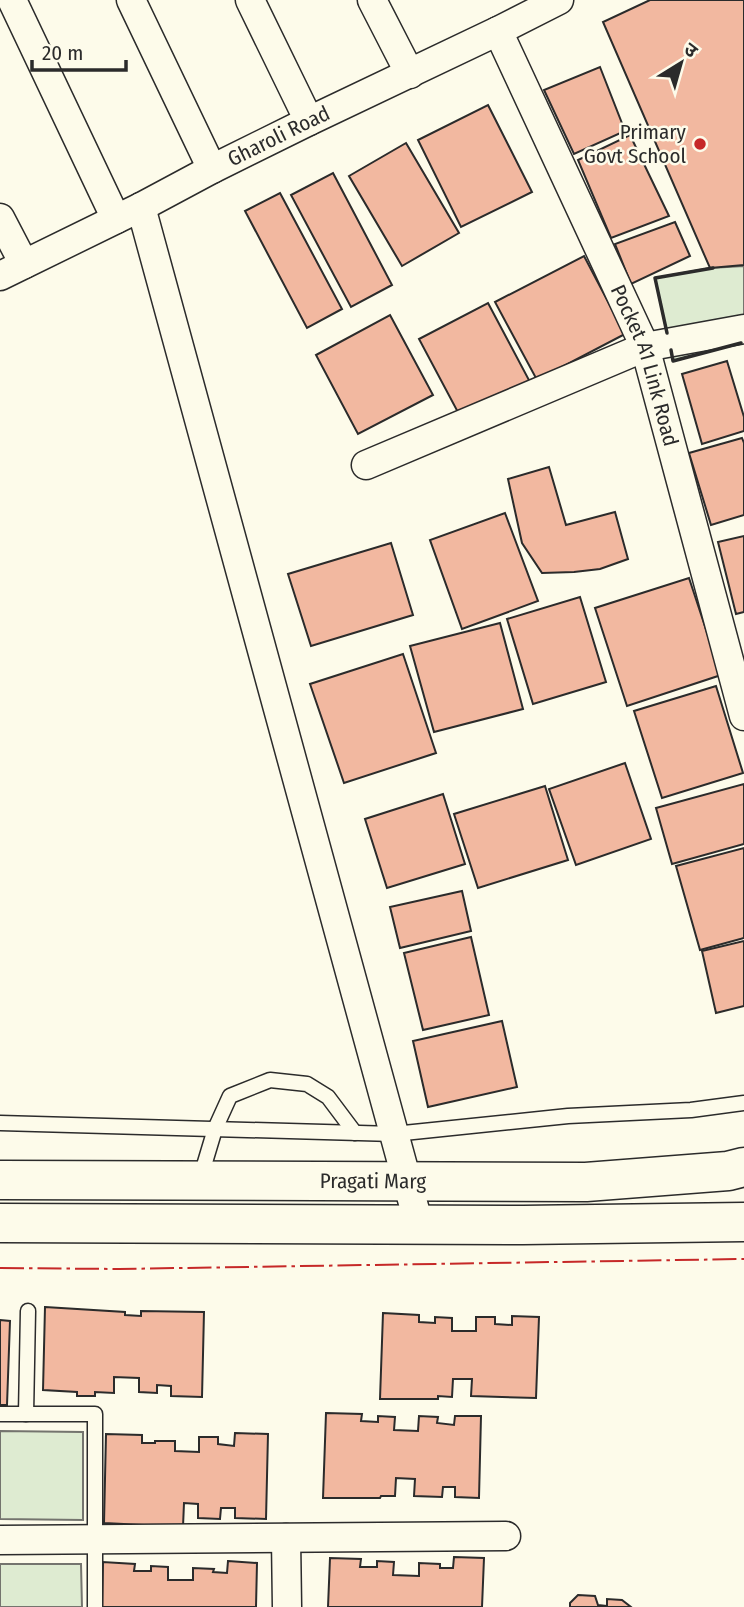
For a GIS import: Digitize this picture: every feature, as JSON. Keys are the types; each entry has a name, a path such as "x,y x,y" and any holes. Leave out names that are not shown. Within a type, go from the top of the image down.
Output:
{"main road":[{"name":"Pragati Marg","path":"0,1180 586,1182 728,1171 744,1167"},
{"name":"Pragati Marg","path":"0,1223 523,1225 744,1222"}],"street":[{"path":"12,0 129,213 419,1225"},
{"path":"131,0 212,169"},
{"path":"250,0 309,121"},
{"path":"372,0 410,74"},
{"name":"Gharoli Road","path":"12,270 309,121 498,31 541,4"},
{"name":"Pocket A1 Link Road","path":"498,31 645,347 744,716"},
{"path":"0,218 12,270"},
{"path":"366,465 645,347 744,329"},
{"path":"0,1540 506,1536"},
{"path":"286,1538 287,1607"}],"lane":[{"path":"200,1181 215,1129 230,1096 270,1080 307,1084 328,1097 355,1133"},
{"path":"0,1123 394,1134 568,1116 691,1110 744,1102"},
{"path":"26,1414 28,1311"},
{"path":"0,1414 95,1413 95,1607"}],"green space":[{"path":"744,266 744,342 673,361 655,278 710,268"},
{"path":"0,1431 83,1432 83,1520 0,1519"},
{"path":"0,1564 81,1564 82,1607 0,1607"}],"building":[{"name":"Primary Govt School","path":"650,0 744,0 744,265 710,268 603,22"},
{"path":"600,67 625,131 574,154 544,90"},
{"path":"488,105 532,192 461,227 418,140"},
{"path":"630,135 669,216 611,238 578,160"},
{"path":"406,143 459,233 402,266 349,176"},
{"path":"333,173 392,285 351,307 291,195"},
{"path":"280,193 342,309 307,328 245,211"},
{"path":"675,222 690,256 631,284 615,244"},
{"path":"584,256 625,334 537,380 495,302"},
{"path":"488,303 530,382 461,418 419,339"},
{"path":"390,315 433,395 358,434 316,355"},
{"path":"727,361 744,417 744,431 702,444 682,374"},
{"path":"742,438 744,515 711,525 689,453"},
{"path":"549,467 566,525 615,512 628,559 600,569 542,573 522,543 508,479"},
{"path":"505,513 538,601 462,629 430,540"},
{"path":"744,536 744,612 736,614 718,542"},
{"path":"391,543 413,615 311,646 288,574"},
{"path":"689,578 721,675 627,706 595,608"},
{"path":"580,597 606,682 533,704 507,619"},
{"path":"500,623 523,709 434,732 410,646"},
{"path":"403,654 436,753 344,783 310,684"},
{"path":"716,686 743,773 662,798 634,711"},
{"path":"625,763 651,839 576,865 549,789"},
{"path":"744,784 744,844 672,864 656,808"},
{"path":"545,786 568,860 478,888 454,814"},
{"path":"443,794 465,864 387,888 365,819"},
{"path":"744,848 744,938 700,950 676,866"},
{"path":"462,891 471,931 400,948 390,907"},
{"path":"471,937 489,1015 423,1030 404,953"},
{"path":"744,941 744,1006 716,1013 702,951"},
{"path":"502,1021 517,1087 428,1107 413,1041"},
{"path":"45,1307 125,1312 125,1315 141,1316 141,1311 204,1312 202,1397 171,1396 171,1386 157,1385 157,1393 139,1392 139,1378 114,1377 114,1393 95,1392 95,1396 43,1390"},
{"path":"383,1313 419,1315 419,1322 435,1323 435,1317 452,1318 452,1331 476,1331 476,1317 495,1317 495,1324 512,1325 512,1316 539,1317 536,1398 471,1396 472,1379 453,1379 452,1397 380,1399"},
{"path":"0,1320 10,1321 7,1405 0,1405"},
{"path":"326,1413 362,1414 361,1421 378,1422 378,1416 395,1417 394,1430 418,1431 419,1416 438,1417 437,1423 454,1425 455,1416 481,1416 479,1498 455,1497 455,1487 443,1487 442,1497 414,1496 415,1479 396,1478 395,1496 323,1498"},
{"path":"235,1433 268,1434 266,1519 235,1518 235,1508 221,1508 220,1519 198,1518 198,1504 184,1503 183,1527 104,1523 106,1434 142,1435 142,1443 175,1441 175,1451 199,1452 199,1437 218,1437 218,1444 234,1446"},
{"path":"454,1557 484,1558 482,1607 328,1607 330,1558 361,1559 360,1567 377,1567 377,1561 394,1562 393,1575 419,1576 419,1563 453,1568"},
{"path":"228,1561 257,1563 256,1607 102,1607 103,1562 135,1564 134,1571 151,1571 151,1566 168,1567 168,1580 193,1580 193,1568 227,1573"},
{"path":"578,1595 595,1596 598,1605 607,1606 607,1599 622,1600 631,1607 570,1607 570,1603"}],"wall":[{"path":"667,333 655,278 713,268"},
{"path":"671,350 673,361 741,343"}],"power":[{"path":"0,1268 119,1269 744,1259"}],"place":[{"name":"Primary Govt School","path":"700,144"}]}
